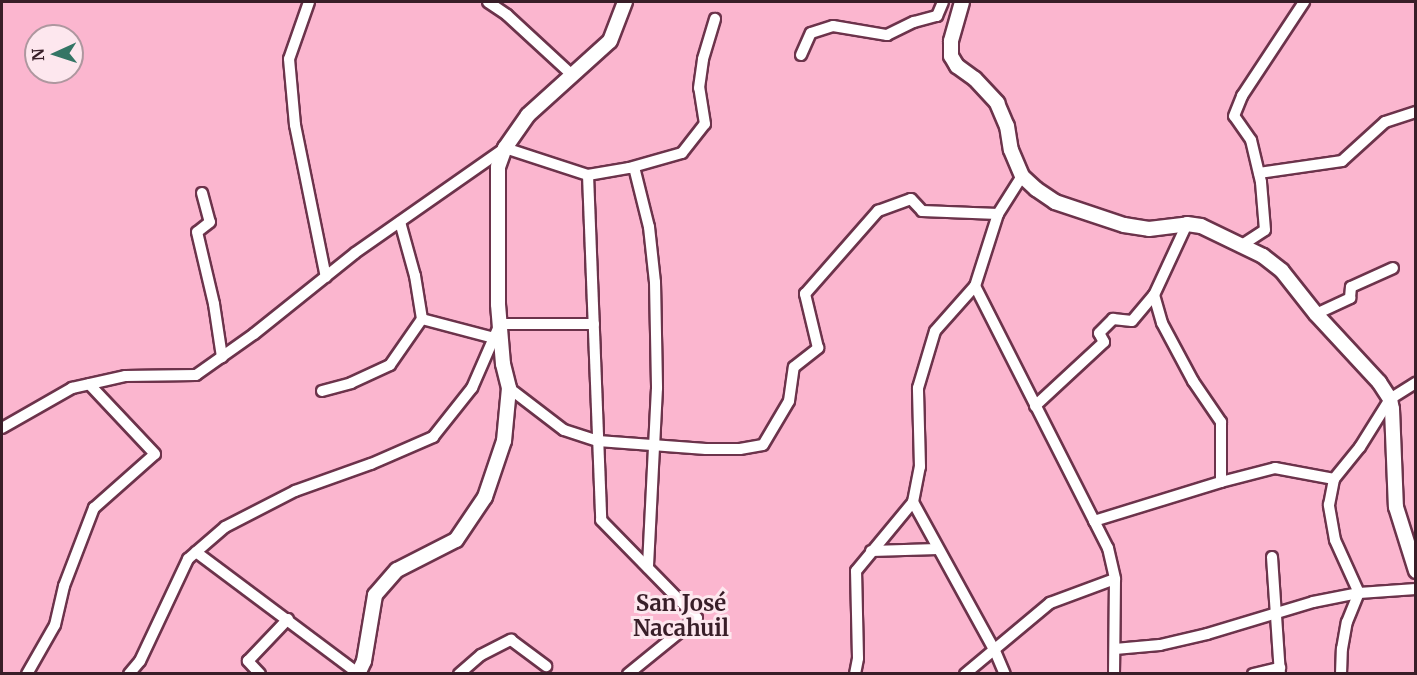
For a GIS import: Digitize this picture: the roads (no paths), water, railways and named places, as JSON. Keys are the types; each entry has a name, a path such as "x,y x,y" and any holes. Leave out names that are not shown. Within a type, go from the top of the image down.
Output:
{"street":[{"path":"309,2 289,59 295,125 326,277"},
{"path":"488,2 507,15 572,75"},
{"path":"196,552 358,673 364,661 375,595 397,570 456,540 485,496 504,441 509,388 503,364 500,324 498,167 505,148 528,115 610,41 626,2"},
{"path":"801,55 811,33 833,26 887,35 914,22 937,16 943,2"},
{"path":"962,2 951,40 951,56 957,66 975,79 997,103 1007,126 1011,150 1022,176 1055,202 1077,211 1149,229 1187,224 1201,226 1242,245 1282,271 1316,314 1378,382 1390,399 1396,507 1416,571"},
{"path":"1242,245 1264,230 1259,173 1251,140 1234,116 1242,96 1304,2"},
{"path":"505,148 588,175 634,167 682,153 705,124 699,88 703,58 715,20"},
{"path":"1259,173 1342,161 1385,122 1416,112"},
{"path":"2,428 72,388 125,376 196,375 400,222 505,148"},
{"path":"634,167 649,227 655,282 655,446 648,568"},
{"path":"588,175 601,520 697,618 628,674"},
{"path":"855,674 858,658 855,571 913,502 920,467 918,388 935,331 975,285 999,214 1022,176"},
{"path":"202,193 210,222 197,232 214,304 222,357"},
{"path":"509,388 564,430 598,441 740,449 763,445 789,401 794,367 818,348 805,294 878,211 911,199 922,211 999,214"},
{"path":"322,391 351,383 390,365 422,319 415,276 400,222"},
{"path":"1035,406 1104,342 1099,333 1113,319 1132,321 1154,295 1187,224"},
{"path":"1316,314 1350,298 1351,287 1393,268"},
{"path":"975,285 1108,548 1115,579 1114,674"},
{"path":"1154,295 1162,323 1193,381 1221,422 1221,482"},
{"path":"422,319 494,338"},
{"path":"500,324 594,324"},
{"path":"129,674 140,661 188,559 225,527 295,491 371,464 433,437 472,388 500,324"},
{"path":"1341,674 1342,649 1347,622 1359,593 1335,540 1329,505 1334,479 1360,447 1390,399 1416,383"},
{"path":"27,674 55,625 64,586 94,508 154,453 89,384"},
{"path":"1094,521 1275,468 1334,479"},
{"path":"913,502 995,651 1005,674"},
{"path":"871,551 938,549"},
{"path":"1253,674 1280,671 1272,557"},
{"path":"965,674 1050,603 1115,579"},
{"path":"1115,649 1160,645 1359,593 1416,589"},
{"path":"260,674 248,661 288,619"},
{"path":"459,674 481,655 511,640 546,666"}],"district":[{"name":"San José Nacahuil","path":"681,616"}]}
